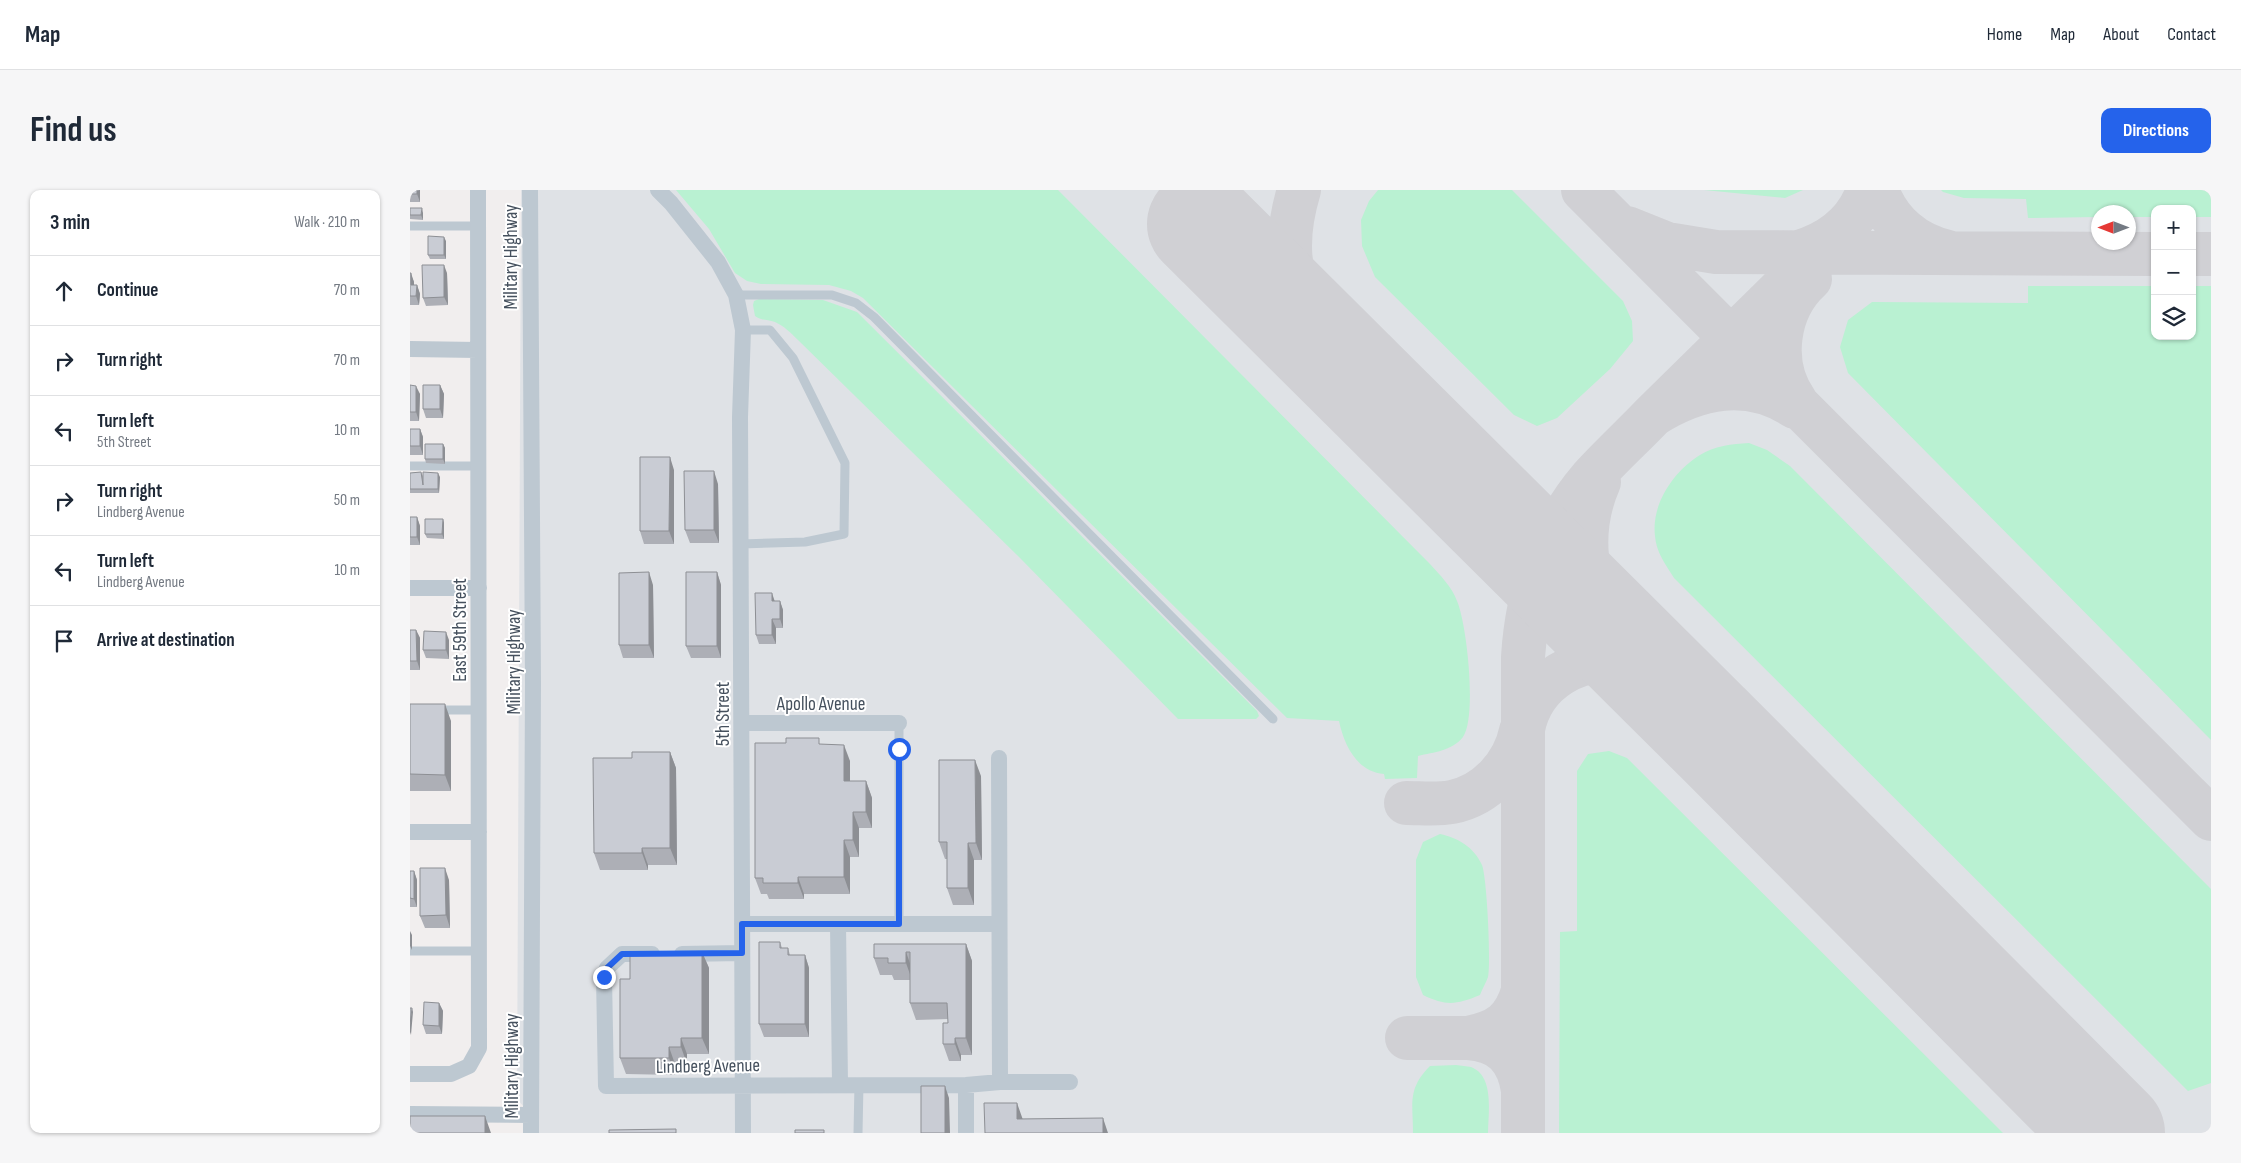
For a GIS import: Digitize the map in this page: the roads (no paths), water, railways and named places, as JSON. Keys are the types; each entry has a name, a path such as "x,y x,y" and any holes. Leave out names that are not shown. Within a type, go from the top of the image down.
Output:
{"street":[{"name":"East 59th Street","path":"410,1074 451,1074 469,1066 479,1048 478,190"},
{"name":"Military Highway","path":"530,190 533,683 531,1133"},
{"name":"5th Street","path":"658,190 671,203 718,262 736,295 744,330 740,417 743,1133"},
{"path":"410,349 478,350"},
{"path":"410,588 478,588"},
{"name":"Apollo Avenue","path":"742,724 899,724"},
{"path":"999,758 1000,1082"},
{"path":"410,832 479,832"},
{"path":"742,924 999,924"},
{"path":"838,924 840,1084"},
{"name":"Lindberg Avenue","path":"742,953 622,954 607,968 604,977 606,1086 742,1084 966,1085 1000,1082 1070,1082"},
{"path":"966,1085 966,1133"},
{"path":"410,1114 531,1115"}],"lane":[{"path":"410,226 478,226"},
{"path":"736,295 832,295 856,303 874,317 1273,719"},
{"path":"741,544 805,542 844,534 845,463 793,358 770,330 744,330"},
{"path":"410,466 478,466"},
{"path":"429,710 479,710"},
{"path":"899,724 899,924"},
{"path":"410,951 479,951"},
{"path":"858,1133 859,1084"}]}
